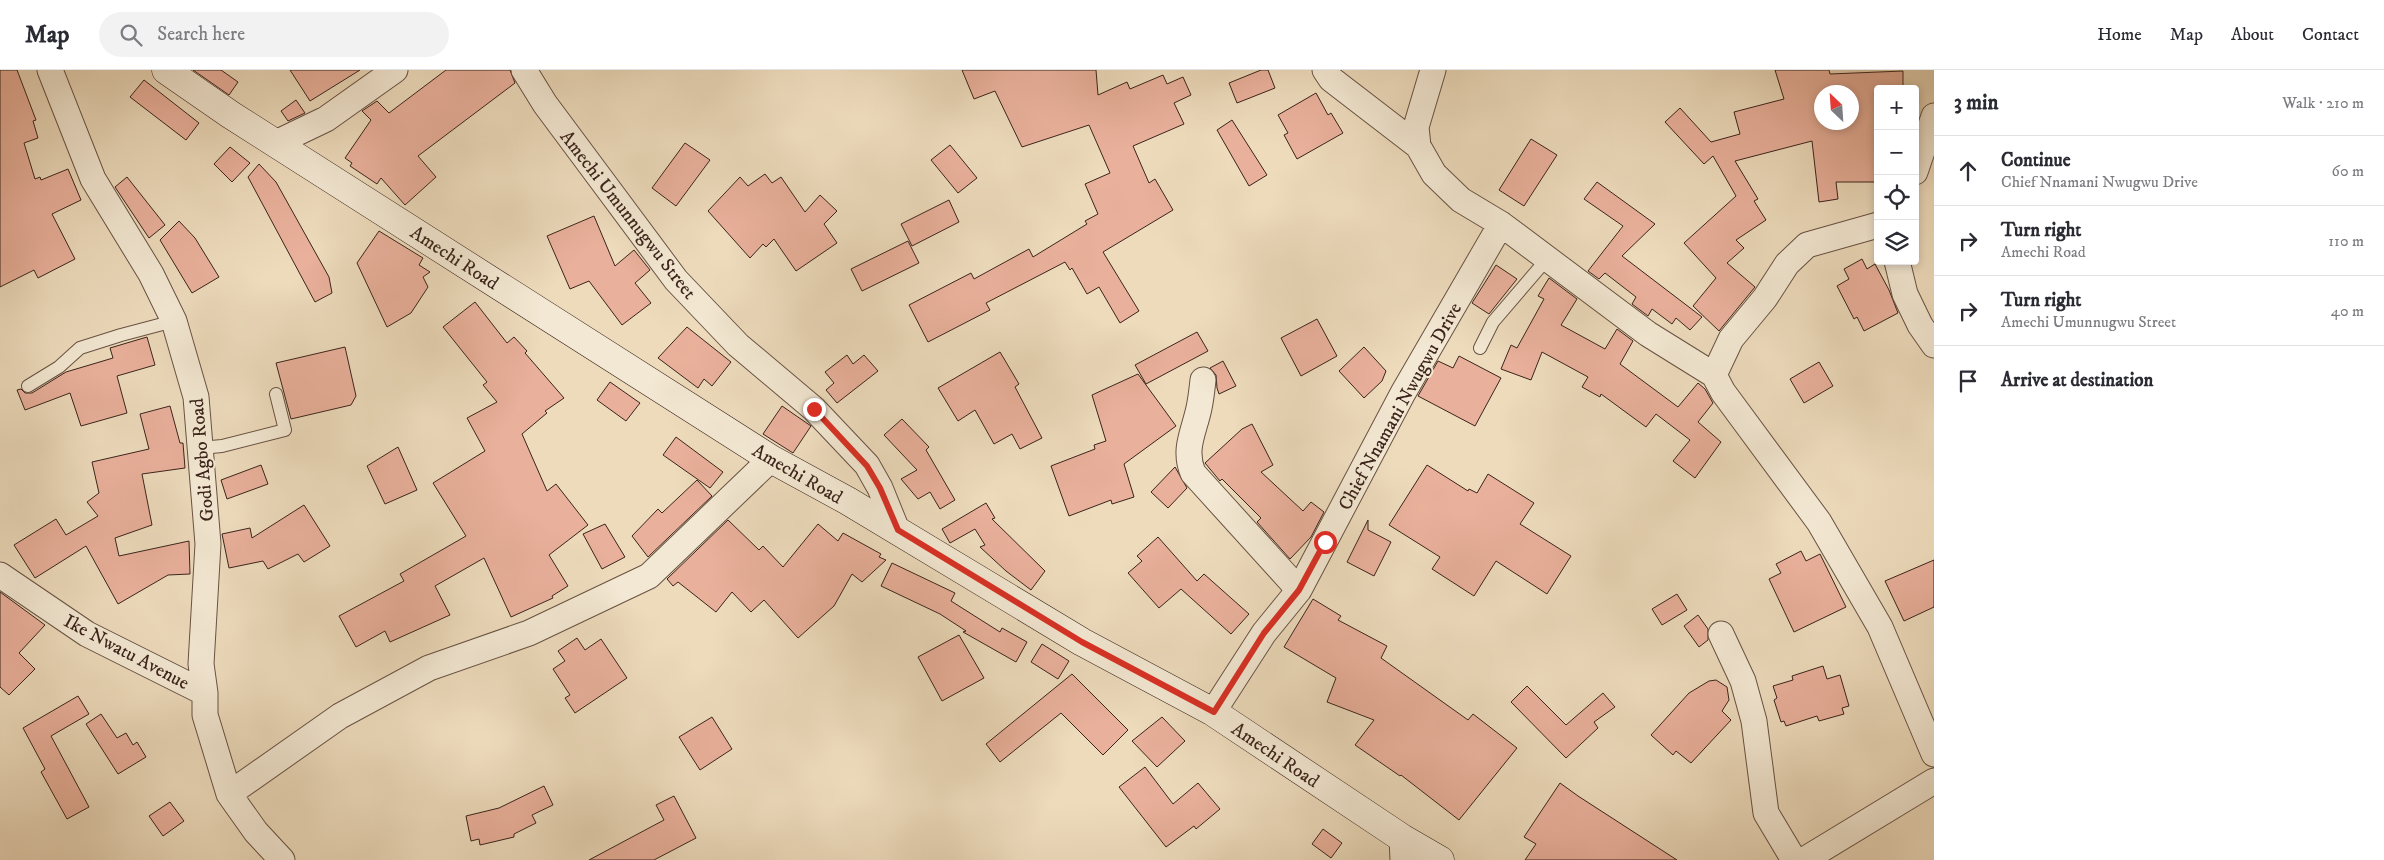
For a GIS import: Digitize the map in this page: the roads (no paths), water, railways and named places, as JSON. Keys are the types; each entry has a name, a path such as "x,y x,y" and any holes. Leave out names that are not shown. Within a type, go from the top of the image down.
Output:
{"main road":[{"name":"Amechi Road","path":"166,70 276,143 771,458 898,530 1082,642 1214,712 1402,849 1440,860"}],"street":[{"name":"Godi Agbo Road","path":"50,70 93,179 151,274 174,321 193,384 208,544 201,664 205,693 205,715 229,794 256,832 282,860"},
{"path":"276,143 326,119 395,70"},
{"name":"Amechi Umunnugwu Street","path":"524,70 545,104 676,280 738,345 814,409 867,466 880,488 898,530"},
{"path":"1325,70 1331,78 1418,146 1434,174 1461,200 1501,224 1648,334 1714,375 1723,392 1819,522 1880,627 1934,754"},
{"path":"1418,146 1416,127 1433,70"},
{"path":"1919,160 1934,116"},
{"name":"Chief Nnamani Nwugwu Drive","path":"1214,712 1264,633 1299,590 1403,393 1501,224"},
{"path":"1714,375 1731,340 1765,298 1787,264 1808,245 1874,226"},
{"path":"1898,265 1905,294 1920,325 1934,345"},
{"path":"1203,380 1199,408 1188,444 1188,462 1193,473 1299,590"},
{"path":"229,794 340,716 429,668 529,633 649,576 771,458"},
{"name":"Ike Nwatu Avenue","path":"0,575 87,634 205,693"},
{"path":"1721,634 1743,681 1754,721 1766,813 1794,860"},
{"path":"1804,860 1934,781"}],"lane":[{"path":"1480,348 1494,322 1532,274 1547,259"},
{"path":"28,386 59,368 80,348 174,321"},
{"path":"200,448 222,446 285,430 276,394"}]}
